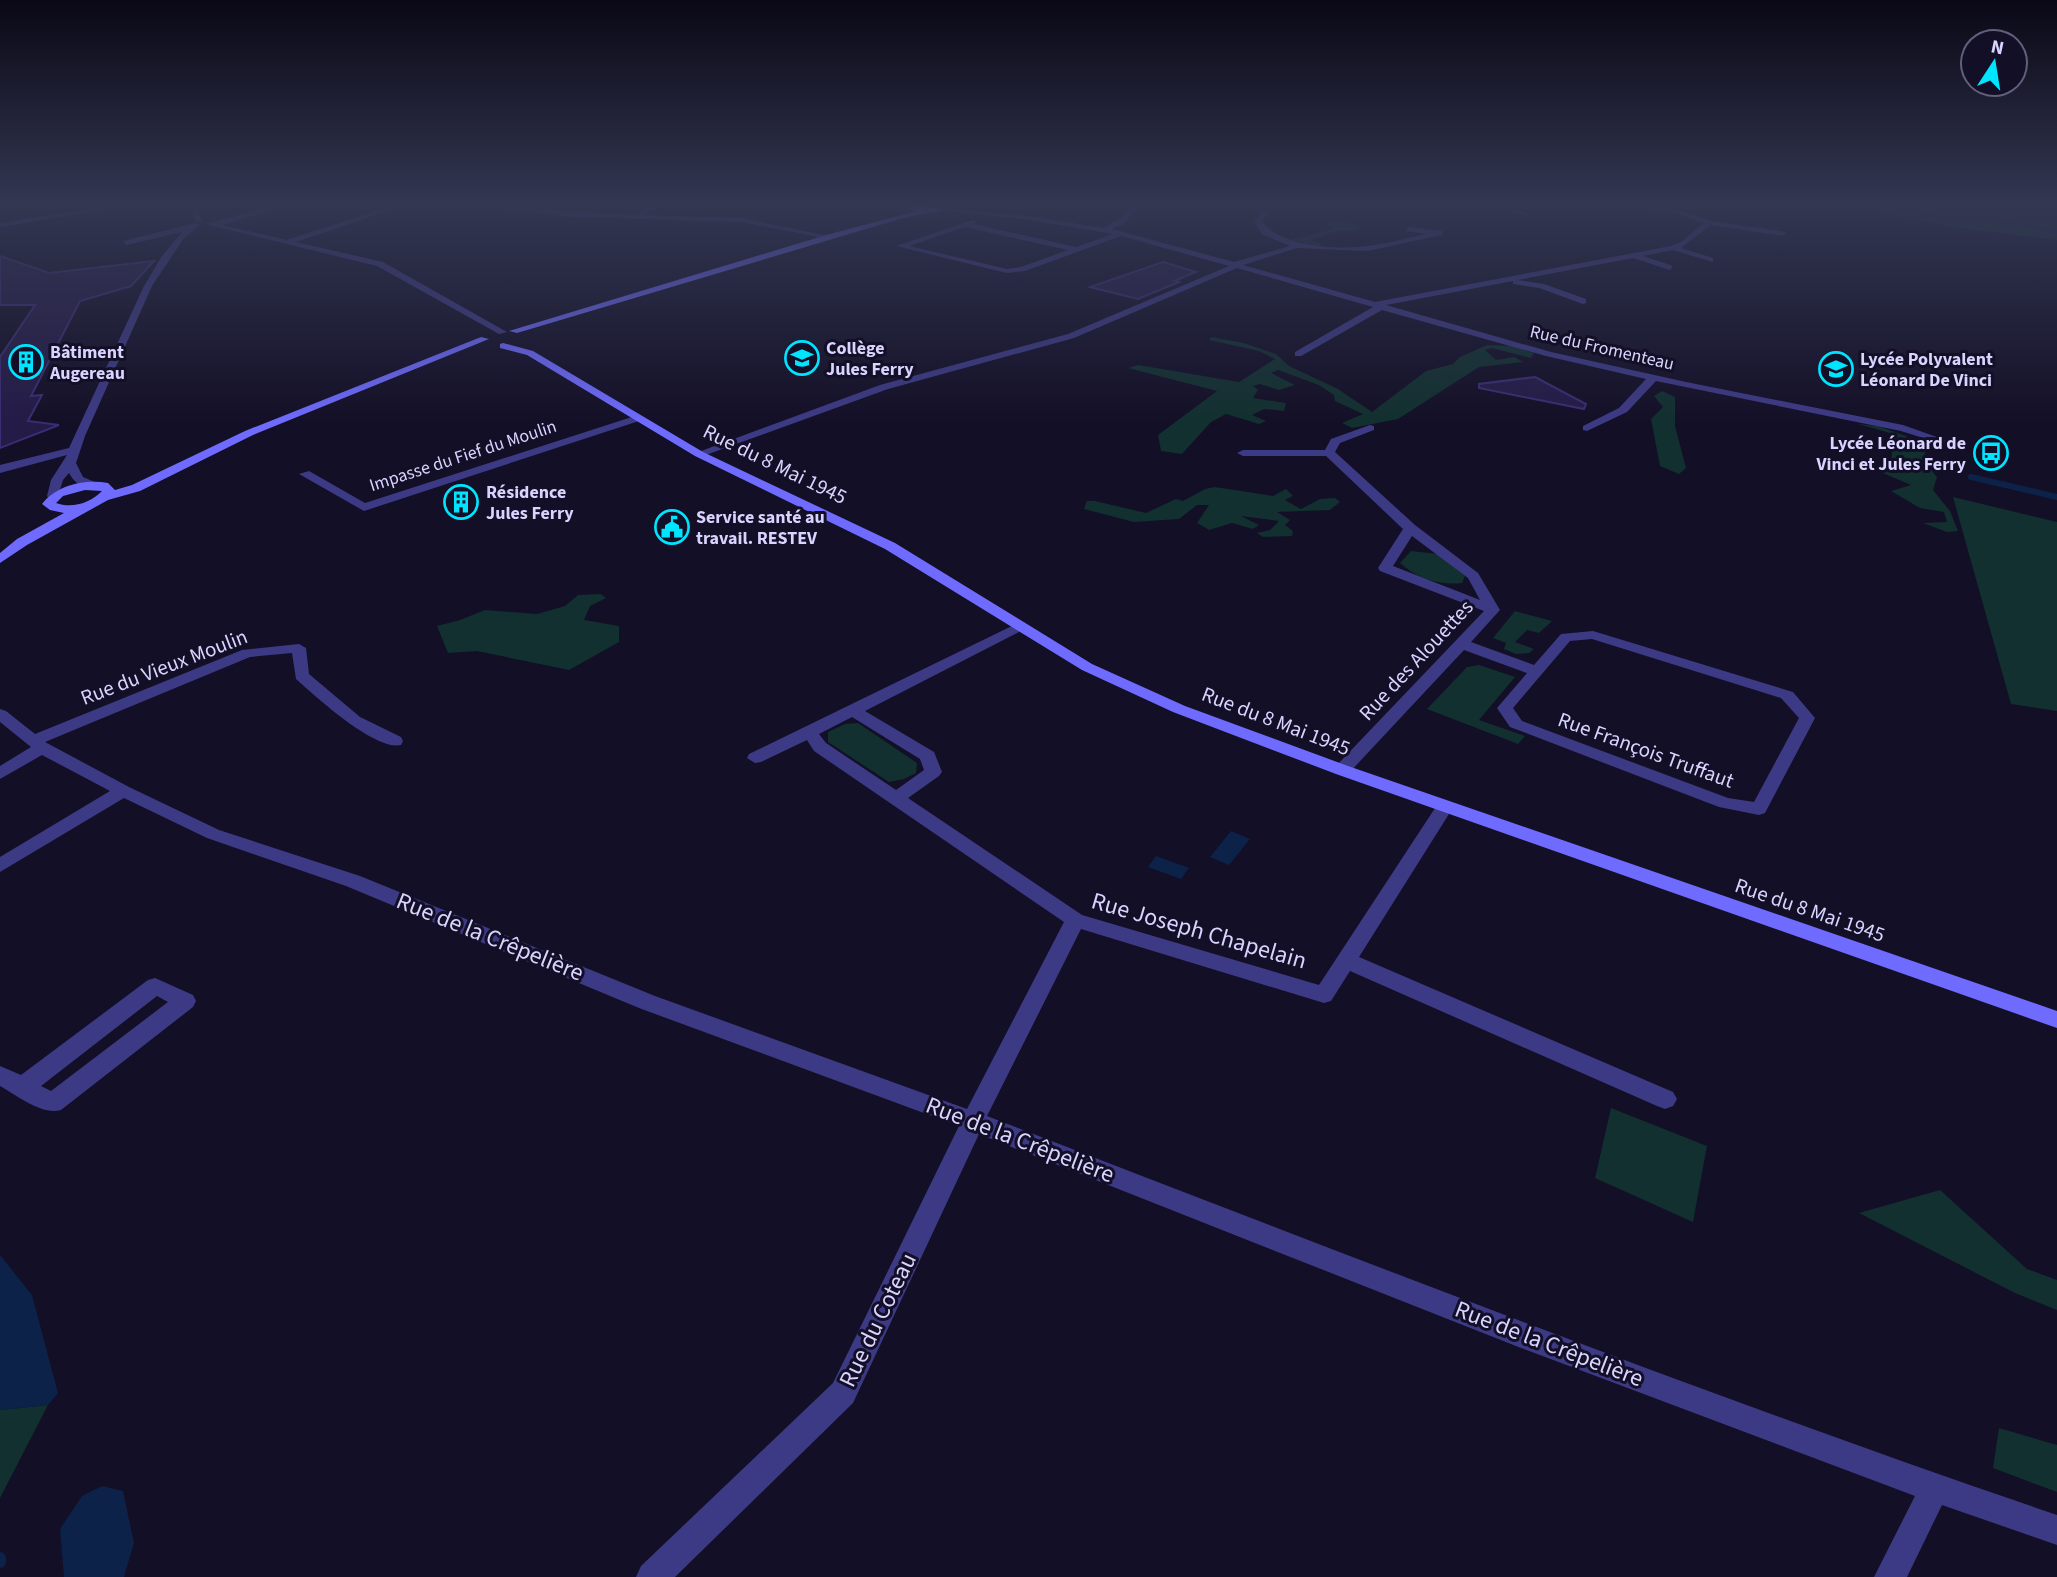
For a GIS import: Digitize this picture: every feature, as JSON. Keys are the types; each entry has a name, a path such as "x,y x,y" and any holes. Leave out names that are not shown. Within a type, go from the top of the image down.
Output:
{"main road":[{"path":"22,542 52,501 76,488 136,488 249,433 448,354 493,344 502,332 541,324 698,277"},
{"path":"514,331 526,342 541,324"},
{"name":"Rue du 8 Mai 1945","path":"493,344 526,342 638,418 699,454 890,546 1087,667 1155,698 1342,770 2057,1020"},
{"path":"0,559 22,542 86,506 100,490"},
{"path":"52,501 64,509 86,506"}],"street":[{"path":"52,501 57,480 72,457 152,277"},
{"path":"403,277 502,332"},
{"path":"699,454 884,387 1071,336 1208,277"},
{"name":"Rue du Fromenteau","path":"1275,277 1549,354 1923,434 1942,441"},
{"path":"1298,354 1377,306 1529,277"},
{"path":"1506,281 1541,286 1583,301"},
{"path":"1587,428 1623,410 1653,378"},
{"name":"Impasse du Fief du Moulin","path":"305,474 364,507 638,418"},
{"path":"1243,453 1329,453 1335,441 1370,428"},
{"name":"Rue des Alouettes","path":"1329,453 1410,528 1473,576 1493,610"},
{"path":"0,469 72,457"},
{"path":"72,457 78,479 100,490"},
{"name":"Rue des Alouettes","path":"1410,528 1385,568 1493,610"},
{"name":"Rue des Alouettes","path":"1342,770 1493,610"},
{"path":"755,758 1018,627"},
{"name":"Rue François Truffaut","path":"1593,635 1787,695 1807,718 1759,809 1725,803 1516,724 1505,708 1537,671 1566,637 1593,635"},
{"path":"1462,644 1537,671"},
{"name":"Rue du Vieux Moulin","path":"37,745 247,653 299,648 301,676 354,720 395,741"},
{"path":"852,710 928,756 933,772 895,799"},
{"name":"Rue de la Crêpelière","path":"0,714 37,745 123,791 213,834 353,881 647,1002 972,1121 1516,1333 1935,1489 2057,1530"},
{"path":"810,732 820,747 1075,920"},
{"path":"0,774 37,745"},
{"path":"0,866 123,791"},
{"name":"Rue Joseph Chapelain","path":"972,1121 1075,920 1324,995 1445,806"},
{"path":"1346,960 1665,1099"},
{"path":"0,1075 53,1103 185,1001 155,986 23,1087"},
{"name":"Rue du Coteau","path":"652,1577 844,1393 972,1121"},
{"path":"1890,1577 1935,1489"}],"green space":[{"path":"1211,337 1244,343 1276,354 1289,366 1338,389 1372,412 1426,371 1453,364 1460,357 1487,345 1512,346 1534,353 1531,358 1492,348 1485,350 1496,360 1514,357 1523,362 1479,367 1398,419 1352,428 1342,423 1363,414 1335,401 1334,395 1319,385 1278,370 1271,373 1295,385 1279,390 1260,384 1253,386 1258,390 1253,398 1286,403 1284,411 1264,409 1252,415 1266,421 1259,424 1226,414 1211,422 1182,454 1161,451 1158,435 1217,391 1128,368 1138,365 1239,382 1275,359 1259,351 1209,340"},
{"path":"1662,391 1675,397 1675,426 1686,468 1679,474 1660,466 1651,419 1663,407 1654,396"},
{"path":"1858,424 1878,426 1928,444 1923,460 1937,477 1933,490 1950,511 1958,531 1947,532 1923,523 1947,522 1944,512 1920,508 1891,491 1911,485 1883,473 1892,456 1890,433"},
{"path":"1215,487 1273,496 1286,489 1293,496 1285,500 1301,509 1320,499 1335,498 1340,502 1330,510 1277,512 1290,520 1285,525 1293,531 1292,536 1263,537 1257,533 1270,530 1279,521 1241,516 1259,525 1253,529 1232,523 1209,530 1197,523 1209,505 1197,505 1179,519 1134,522 1084,509 1087,501 1095,501 1146,513 1176,499 1183,501 1205,489"},
{"path":"1953,497 2057,522 2057,711 2011,704"},
{"path":"1411,551 1438,554 1465,576 1462,583 1437,582 1413,573 1400,563"},
{"path":"601,594 606,598 590,606 584,620 619,626 619,642 569,670 477,651 448,653 437,626 485,610 537,614 565,606 578,595"},
{"path":"1515,611 1552,621 1539,633 1527,630 1515,642 1534,649 1529,653 1516,654 1504,649 1506,643 1493,638"},
{"path":"1479,665 1515,677 1479,720 1525,736 1518,744 1427,709 1467,667"},
{"path":"858,723 917,763 916,773 889,782 828,742 828,732 845,724"},
{"path":"1611,1108 1707,1146 1693,1222 1595,1178"},
{"path":"1940,1190 2027,1269 2057,1280 2057,1310 2015,1293 1859,1213"},
{"path":"48,1405 0,1498 0,1410"},
{"path":"1999,1428 2057,1445 2057,1492 1993,1468"}],"water":[{"path":"1231,831 1250,839 1229,865 1210,857"},
{"path":"1156,856 1189,868 1181,879 1148,867"},
{"path":"0,1255 32,1295 58,1393 48,1405 0,1410"},
{"path":"102,1486 123,1491 134,1543 124,1577 64,1577 60,1529 82,1496"}],"building":[{"path":"0,277 140,277 131,286 80,301 31,396 42,395 28,421 59,425 0,448 0,357 35,305 0,305"},
{"path":"1120,277 1185,277 1174,281 1179,282 1138,299 1090,287"},
{"path":"1535,377 1586,404 1584,409 1479,388 1479,384"}],"waterway":[{"path":"1971,477 2057,497"}],"place":[{"name":"Collège Jules Ferry","path":"802,358"},
{"name":"Bâtiment Augereau","path":"26,362"},
{"name":"Lycée Polyvalent Léonard De Vinci","path":"1836,369"},
{"name":"Lycée Léonard de Vinci et Jules Ferry","path":"1991,453"},
{"name":"Résidence Jules Ferry","path":"461,502"},
{"name":"Service santé au travail. RESTEV","path":"672,527"}]}
